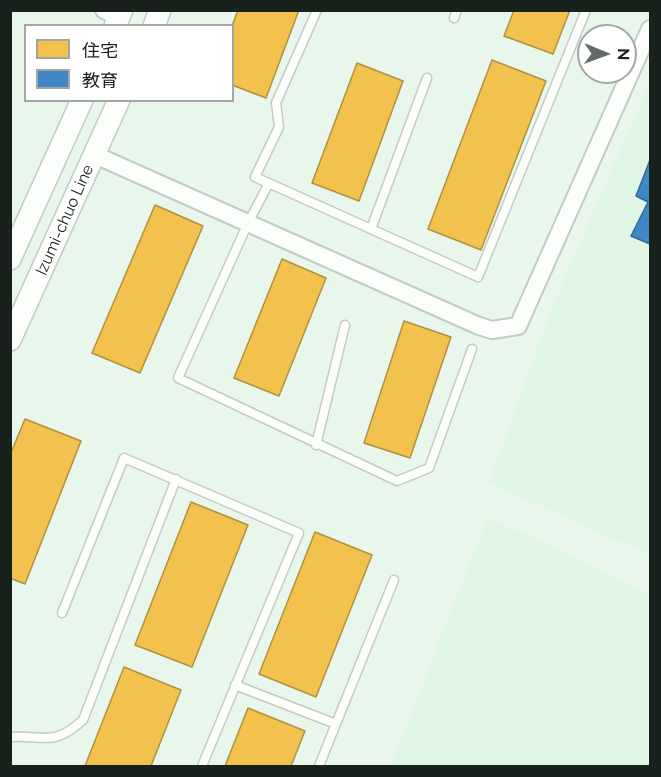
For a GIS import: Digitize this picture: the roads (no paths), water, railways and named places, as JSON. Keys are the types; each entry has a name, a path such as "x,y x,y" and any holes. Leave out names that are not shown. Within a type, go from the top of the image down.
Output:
{"street":[{"path":"94,155 479,326 492,330 518,326 651,29"},
{"name":"Izumi-chuo Line","path":"10,259 81,102"},
{"name":"Izumi-chuo Line","path":"10,340 118,102"}],"lane":[{"path":"316,10 276,103 279,127 255,177 478,277 586,10"},
{"path":"371,229 427,78"},
{"path":"269,183 248,223 178,378 316,445 397,481 429,468 472,349"},
{"path":"316,445 345,325"},
{"path":"62,613 124,458 299,533 202,766"},
{"path":"10,737 48,740 68,734 83,720 176,479"},
{"path":"319,766 394,580"},
{"path":"235,685 336,724"}]}
